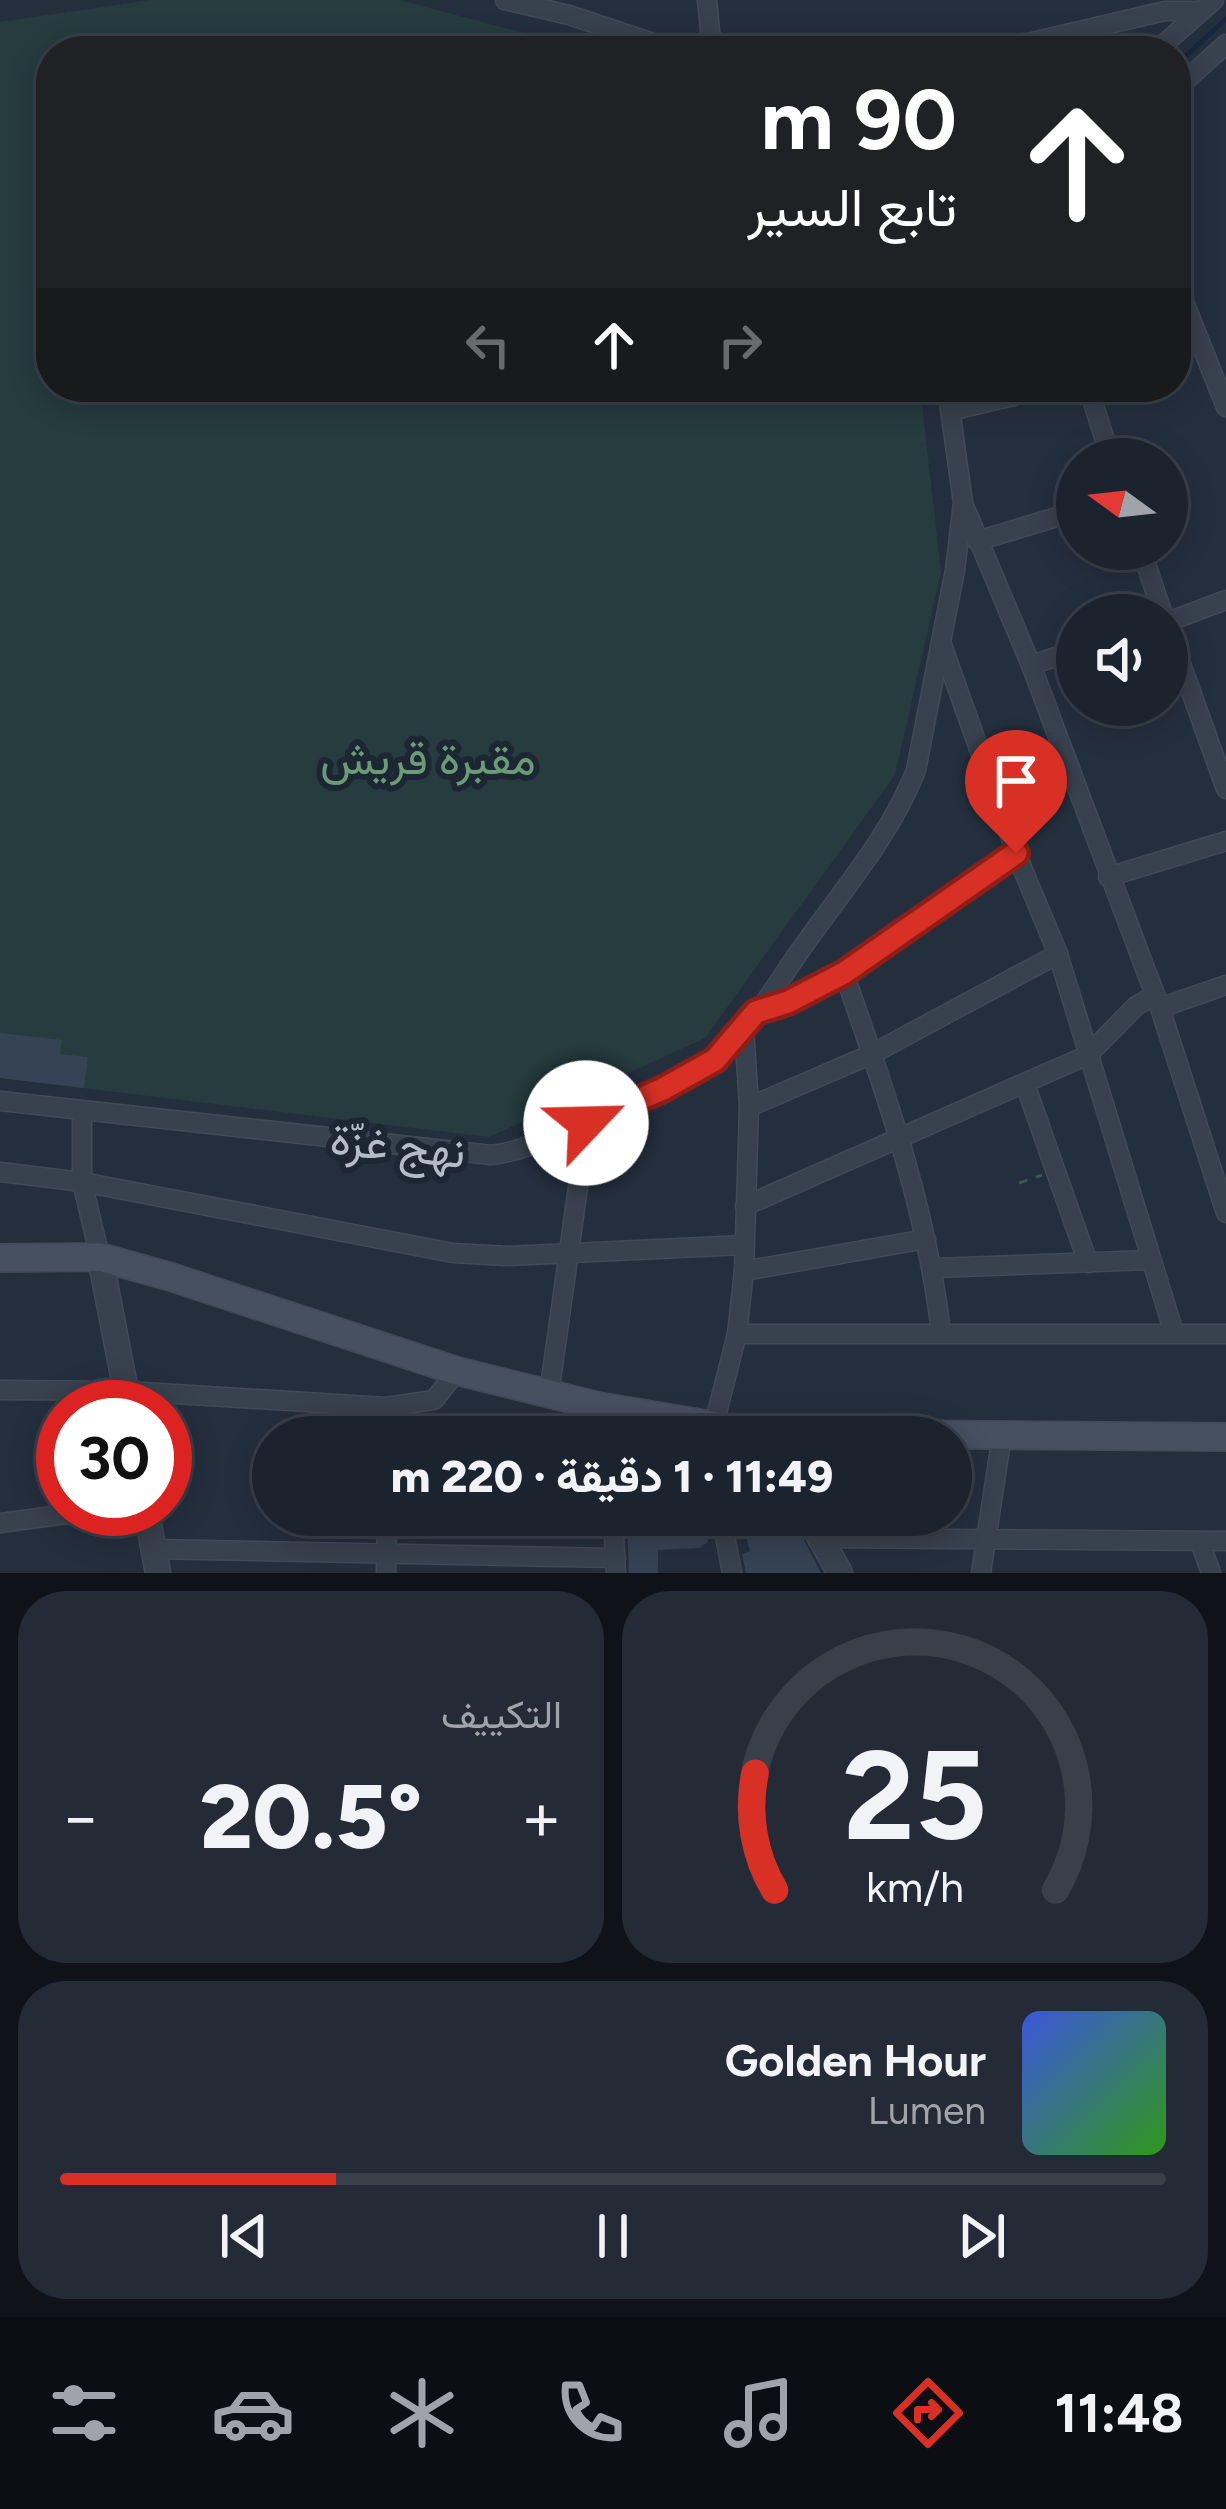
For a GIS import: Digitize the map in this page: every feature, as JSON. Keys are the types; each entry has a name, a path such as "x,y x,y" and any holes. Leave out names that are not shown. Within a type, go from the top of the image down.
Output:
{"main road":[{"path":"0,1258 100,1257 457,1371 642,1416"},
{"path":"972,1435 1226,1437"}],"street":[{"path":"505,0 567,8 639,36"},
{"path":"707,0 711,36"},
{"path":"1066,36 1165,10 1207,6"},
{"path":"1173,36 1207,6"},
{"path":"1191,76 1226,44"},
{"path":"1191,320 1226,407"},
{"path":"949,402 963,503 1031,665 1157,1001 1226,1213"},
{"path":"950,411 988,402"},
{"path":"1093,402 1105,438"},
{"path":"716,1416 737,1334 744,1271 750,1020 904,801 916,770 942,644 963,503"},
{"path":"977,541 1056,517"},
{"path":"1188,613 1226,600"},
{"path":"942,644 1016,853 1058,954 1174,1333"},
{"path":"1031,665 1056,657"},
{"path":"1188,683 1226,789"},
{"path":"1108,877 1226,841"},
{"path":"750,1020 844,973 1016,853"},
{"path":"749,1107 872,1054 1058,954"},
{"path":"844,973 900,1138 934,1268 941,1333"},
{"path":"745,1206 1088,1055 1136,1006 1226,985"},
{"name":"نهج غزّة","path":"0,1101 491,1155 526,1149 686,1077 715,1060 750,1020"},
{"path":"1024,1084 1088,1263"},
{"path":"82,1111 82,1182 124,1380"},
{"path":"549,1394 586,1123"},
{"path":"0,1172 82,1182 453,1253 570,1253 744,1244"},
{"path":"744,1271 926,1239"},
{"path":"934,1268 1150,1260"},
{"path":"737,1334 1226,1334"},
{"path":"192,1401 386,1407 434,1400 457,1371"},
{"path":"0,1390 36,1393"},
{"path":"598,1406 600,1416"},
{"path":"386,1407 386,1416"},
{"path":"981,1573 1002,1435"},
{"path":"0,1523 36,1518"},
{"path":"386,1573 387,1536"},
{"path":"156,1561 275,1549 387,1552 500,1564 616,1566 614,1536"},
{"path":"723,1536 725,1572"},
{"path":"820,1538 1226,1541"},
{"path":"820,1538 840,1573"},
{"path":"1201,1542 1211,1573"},
{"path":"275,1549 275,1573"}],"path":[{"path":"1019,1183 1055,1171"}],"green space":[{"name":"مقبرة قريش","path":"150,0 399,0 535,36 36,36 36,402 922,402 941,572 895,775 705,1038 489,1137 0,1078 0,22"}],"building":[{"path":"0,1033 62,1040 60,1054 88,1057 84,1088 0,1078"},
{"path":"628,1536 707,1536 708,1542 699,1548 658,1550 658,1573 629,1573"},
{"path":"746,1536 802,1536 821,1573 746,1573 742,1554 750,1551"}],"waterway":[{"path":"1191,51 1226,19"}],"route":[{"path":"586,1123 715,1060 756,1012 775,1008 844,973 1016,853"}]}
